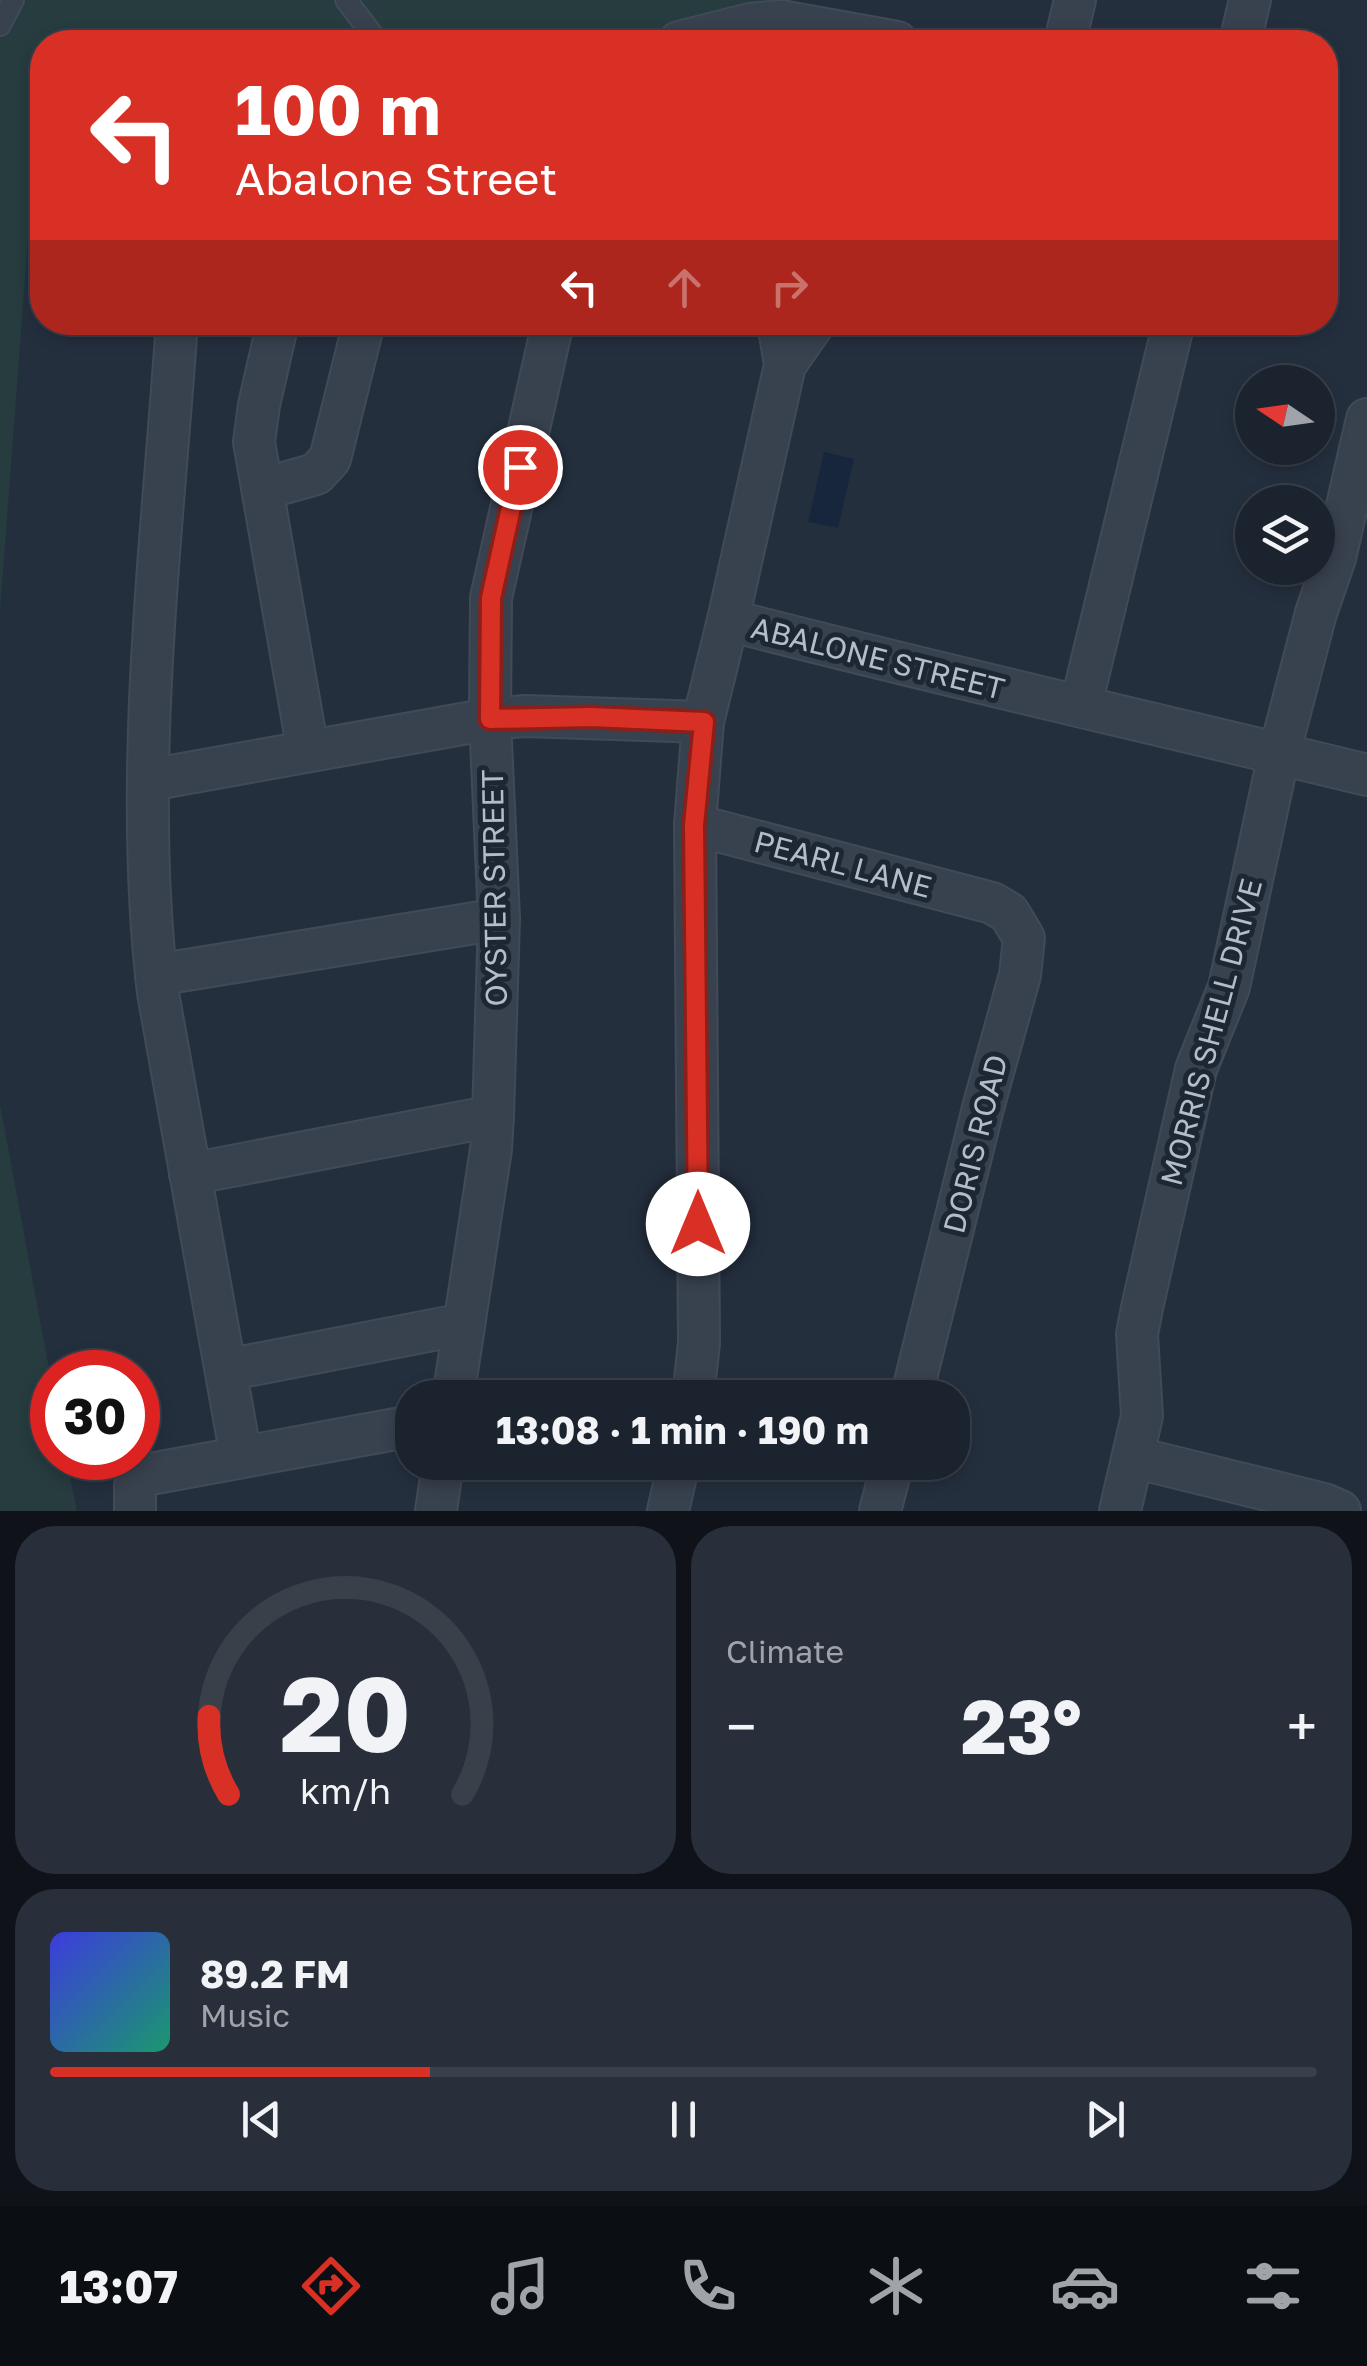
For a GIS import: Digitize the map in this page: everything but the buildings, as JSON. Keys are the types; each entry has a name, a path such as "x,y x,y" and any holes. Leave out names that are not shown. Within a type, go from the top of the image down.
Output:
{"street":[{"path":"1068,30 1075,0"},
{"path":"1243,30 1250,0"},
{"path":"726,30 781,20 858,25"},
{"path":"176,335 148,746 156,975 241,1458"},
{"path":"275,335 254,442 308,751"},
{"path":"263,490 316,474 330,459 361,335"},
{"name":"OYSTER STREET","path":"456,1380 493,1116 499,919 490,719 494,575 551,335"},
{"path":"728,620 785,365 780,335"},
{"path":"785,365 807,335"},
{"path":"1082,705 1171,335"},
{"name":"MORRIS SHELL DRIVE","path":"1120,1511 1142,1416 1137,1334 1196,1068 1230,987 1279,754 1306,648 1351,561 1367,419"},
{"name":"ABALONE STREET","path":"695,1380 698,1343 694,825 704,722 728,620 968,682 1082,705 1367,775"},
{"path":"149,780 490,719 562,716 704,722"},
{"name":"PEARL LANE","path":"694,825 992,903"},
{"name":"DORIS ROAD","path":"915,1380 1020,975 1024,938 1009,913 992,903"},
{"path":"156,975 499,919"},
{"path":"190,1174 493,1116"},
{"path":"226,1370 464,1324"},
{"path":"135,1511 135,1486 145,1475 395,1429"},
{"path":"1133,1457 1340,1511"},
{"path":"436,1511 440,1480"},
{"path":"668,1511 675,1480"},
{"path":"880,1511 888,1480"}],"lane":[{"path":"0,25 13,0"},
{"path":"346,0 369,30"}],"green space":[{"path":"0,0 793,0 669,30 30,30 30,212 0,611"},
{"path":"0,1104 46,1350 30,1350 30,1480 71,1480 77,1511 0,1511"}],"water":[{"path":"824,452 854,459 838,528 808,522"}],"route":[{"path":"520,467 491,598 490,719 525,716 704,722 694,825 698,1224"}]}
